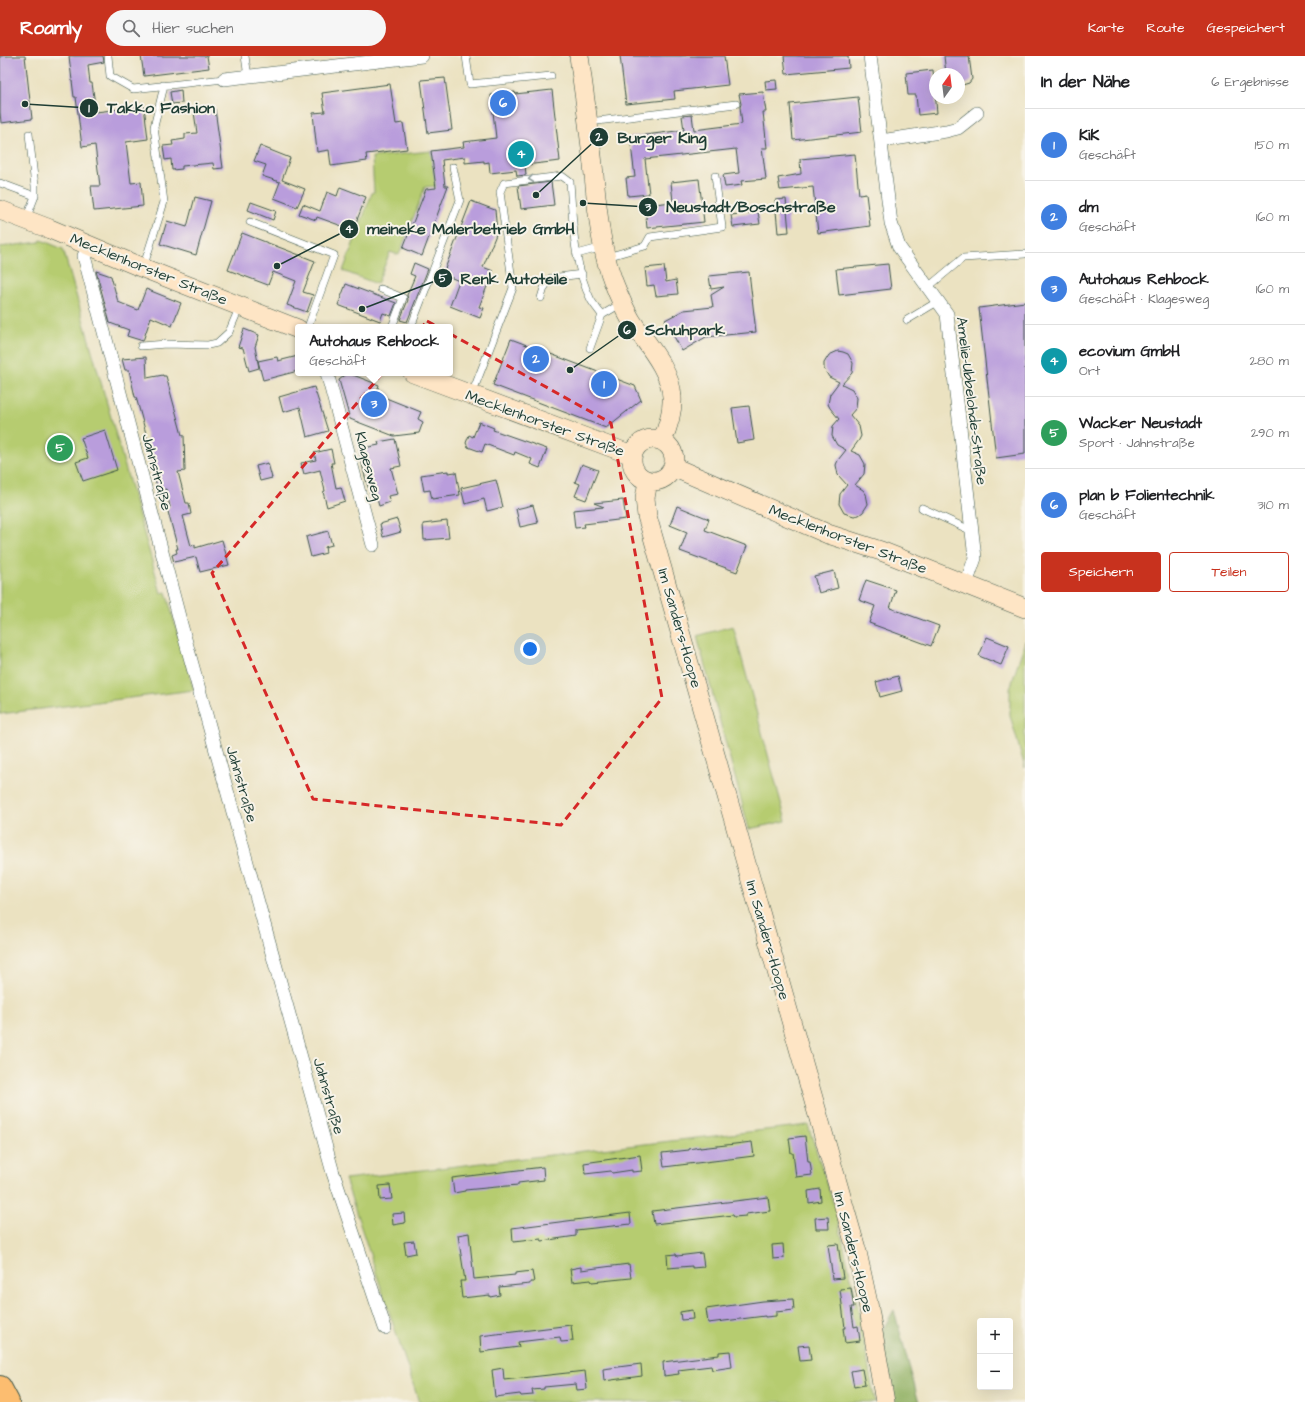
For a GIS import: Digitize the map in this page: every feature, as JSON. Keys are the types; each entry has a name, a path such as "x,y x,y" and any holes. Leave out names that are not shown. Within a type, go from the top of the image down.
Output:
{"highway":[{"path":"0,1387 8,1402"}],"street":[{"path":"224,79 417,56"},
{"path":"579,56 604,252 613,282 622,302 631,320 667,376 670,384 672,396 671,411 662,441"},
{"name":"Amelie-Ubbelohde-Straße","path":"870,56 891,223 899,247 947,314 975,558 966,584"},
{"path":"881,141 958,128 977,114"},
{"name":"Mecklenhorster Straße","path":"0,210 26,219 143,268 295,328"},
{"name":"Jahnstraße","path":"89,246 84,256 184,636 333,1173 385,1328"},
{"name":"Klagesweg","path":"328,376 373,545"},
{"name":"Mecklenhorster Straße","path":"421,376 632,455"},
{"path":"655,439 662,441 671,449 673,455 673,467 669,474 663,478 655,481 648,481 636,472 633,466 632,455 636,447 642,442 655,439"},
{"name":"Mecklenhorster Straße","path":"673,467 828,534 881,552 1025,608"},
{"name":"Im Sanders-Hoope","path":"648,481 645,498 647,516 706,716 755,895 857,1252 868,1303 885,1402"}],"lane":[{"path":"108,56 110,76 133,89 224,79"},
{"path":"245,56 248,77"},
{"path":"466,56 470,84 551,76"},
{"path":"143,268 164,202 154,127 163,85"},
{"path":"588,122 736,104"},
{"path":"26,219 35,196 29,134"},
{"path":"412,324 460,200 454,167"},
{"path":"471,396 513,288 500,192 504,183 562,176 570,182 577,254 591,299 602,315"},
{"path":"577,254 645,246 650,237 722,227 715,176"},
{"path":"0,183 35,196"},
{"path":"250,222 334,255 309,324"},
{"path":"927,288 963,258 1025,254"},
{"path":"541,298 544,288 551,278 582,274"},
{"path":"381,289 403,298 393,324"},
{"path":"590,348 602,315 622,302"},
{"path":"907,320 937,302"},
{"path":"141,346 166,344 208,344 217,342 229,332 240,306"},
{"path":"922,508 972,531"}],"highlighted area":[{"path":"427,321 611,423 662,698 561,825 313,799 212,573"}],"green space":[{"path":"431,151 436,186 425,187 399,255 390,252 377,284 343,271 372,193 374,192 372,157"},
{"path":"41,240 63,249 161,593 166,592 194,690 0,714 0,247 40,242"},
{"path":"733,626 786,821 749,829 697,636"},
{"path":"1025,641 1025,768 1010,715 1010,689"},
{"path":"808,1125 836,1212 857,1304 875,1402 419,1402 345,1179"},
{"path":"894,1310 919,1402 894,1402 880,1334"}],"building":[{"path":"0,56 25,56 32,119 1,123"},
{"path":"69,56 103,56 104,62 88,65 96,112 144,106 148,139 126,142 131,183 141,182 143,206 94,211 91,186 100,186 95,145 82,147"},
{"path":"141,56 207,56 209,68 144,76"},
{"path":"620,56 724,56 728,85 674,91 675,99 626,104"},
{"path":"784,56 848,56 849,68 786,74"},
{"path":"944,56 969,56 972,79 969,83 965,84 965,68 945,68"},
{"path":"929,70 929,104 936,104 937,113 918,115 916,95 908,95 906,73"},
{"path":"445,78 452,130 428,133 421,80"},
{"path":"776,80 777,89 766,90 765,81"},
{"path":"390,84 396,124 403,123 407,149 366,154 367,161 331,166 329,150 317,152 313,113 325,112 322,93"},
{"path":"181,90 182,103 172,104 170,92"},
{"path":"552,90 560,161 525,165 526,175 517,176 516,170 490,173 489,162 484,163 484,161 465,163 465,157 442,160 445,186 448,186 422,256 403,248 426,189 436,188 431,151 464,147 463,142 496,138 491,95"},
{"path":"763,92 766,112 763,112 767,148 762,148 766,179 741,181 742,185 725,187 723,175 739,173 736,149 645,159 649,194 628,196 626,178 635,177 630,137 684,130 682,116 692,115 694,130 742,124 739,94"},
{"path":"858,97 862,132 793,140 790,104"},
{"path":"215,109 223,168 214,169 213,163 182,166 182,169 172,170 171,159 165,160 163,146 173,145 172,141 185,139 185,134 197,133 194,112"},
{"path":"260,146 290,158 282,180 305,189 297,207 274,198 280,182 262,176 266,165 254,161"},
{"path":"855,154 859,195 866,194 870,226 818,233 813,187 780,190 778,178 801,174 800,159"},
{"path":"699,179 704,222 647,228 645,205 673,202 671,182"},
{"path":"551,182 554,205 521,209 518,186"},
{"path":"340,187 366,197 353,230 317,217 316,220 299,214 303,204 320,211 327,192 337,196"},
{"path":"195,197 211,201 196,255 160,244 167,221 187,227"},
{"path":"786,199 789,232 778,233 775,200"},
{"path":"471,201 495,210 497,232 483,267 493,271 479,307 484,308 480,318 450,306 459,281 443,274"},
{"path":"251,202 276,211 273,220 248,210"},
{"path":"758,212 760,224 733,227 731,215"},
{"path":"242,233 315,261 303,292 313,295 307,312 287,305 296,281 273,272 268,285 228,270"},
{"path":"414,263 428,269 407,322 400,320 408,300 407,295 415,276 410,274"},
{"path":"888,264 891,289 839,295 836,269"},
{"path":"664,266 666,282 676,280 678,294 656,296 654,285 647,286 645,268"},
{"path":"96,271 111,276 118,302 138,310 146,289 181,303 172,326 151,317 143,341 127,336 129,330 110,323"},
{"path":"749,272 756,332 706,337 682,351 665,320 684,310 713,307 711,295 724,287 711,289 709,276"},
{"path":"346,284 396,303 391,316 383,313 380,321 338,305"},
{"path":"1025,302 1025,454 996,458 979,308"},
{"path":"244,329 259,335 255,347 259,368 249,371 243,348 238,347"},
{"path":"511,339 635,386 641,400 606,428 493,385"},
{"path":"838,351 848,354 853,363 852,373 842,384 852,389 857,398 856,408 850,415 859,426 861,436 851,451 860,455 865,464 864,474 855,485 866,494 868,504 863,512 854,516 844,513 839,504 840,494 847,485 838,475 836,465 846,450 837,445 832,436 833,426 839,419 828,404 830,394 839,382 829,377 824,369 824,363 829,355"},
{"path":"146,357 147,378 163,375 166,376 182,435 184,435 185,471 178,472 186,503 189,503 191,514 183,516 191,546 195,545 195,548 222,540 229,565 200,572 196,557 174,562 172,555 177,553 176,549 178,549 167,508 170,507 166,489 158,491 153,471 156,470 135,397 129,370 125,370 122,359"},
{"path":"277,357 278,361 295,357 295,372 263,380 258,361"},
{"path":"344,376 356,376 379,385 376,394 421,412 418,419 423,422 419,433 394,436 350,419 339,380"},
{"path":"314,387 328,431 307,437 300,407 283,412 279,397"},
{"path":"749,406 754,440 737,443 732,408"},
{"path":"479,422 494,428 493,430 547,449 540,468 530,464 532,459 515,452 514,455 485,444 482,452 468,447 466,443 469,435 473,437"},
{"path":"105,430 117,470 83,481 76,462 88,458 81,438"},
{"path":"395,439 401,466 391,468 398,494 388,496 390,502 379,506 377,499 372,500 359,449 379,445 378,442"},
{"path":"331,449 334,463 331,463 336,488 341,487 345,501 327,507 320,470 304,474 301,463 316,460 314,453"},
{"path":"268,463 272,478 260,481 256,466"},
{"path":"582,464 598,470 586,500 575,496 580,484 575,482"},
{"path":"448,471 448,473 456,472 460,495 432,499 430,490 424,491 421,475"},
{"path":"496,480 503,507 487,511 484,499 465,504 461,488"},
{"path":"623,500 626,519 584,524 585,527 575,528 573,510 604,507 594,503"},
{"path":"533,505 538,523 520,527 516,509"},
{"path":"677,506 709,519 705,530 747,546 737,572 680,551 687,532 670,525"},
{"path":"397,519 401,532 383,537 380,524"},
{"path":"447,521 449,538 424,540 423,524"},
{"path":"328,531 332,545 325,547 326,553 311,557 306,537"},
{"path":"834,571 838,588 819,593 814,576"},
{"path":"866,580 896,590 890,608 939,626 931,646 869,623 875,606 859,600"},
{"path":"987,637 1009,646 1001,665 979,656"},
{"path":"898,676 902,691 880,697 876,682"},
{"path":"805,1136 808,1162 810,1162 812,1175 796,1177 793,1153 791,1153 789,1138"},
{"path":"752,1142 754,1156 664,1167 662,1153 689,1150 700,1147"},
{"path":"640,1155 642,1171 632,1172 632,1170 612,1173 611,1171 585,1174 584,1163"},
{"path":"543,1167 544,1180 518,1183 518,1185 465,1190 454,1193 452,1178"},
{"path":"390,1185 392,1199 380,1200 379,1186"},
{"path":"820,1189 821,1201 809,1203 808,1191"},
{"path":"768,1197 770,1211 746,1214 746,1216 734,1217 733,1215 654,1224 652,1211"},
{"path":"404,1213 405,1223 393,1225 392,1214"},
{"path":"630,1213 631,1224 576,1230 576,1236 542,1241 541,1239 513,1242 512,1228"},
{"path":"828,1217 829,1229 816,1229 815,1218"},
{"path":"469,1233 474,1279 515,1275 515,1273 532,1271 534,1282 530,1282 530,1284 499,1287 500,1295 490,1297 490,1295 462,1298 460,1281 465,1281 458,1235"},
{"path":"414,1241 416,1253 406,1255 404,1242"},
{"path":"783,1244 784,1258 773,1259 772,1245"},
{"path":"838,1244 843,1278 833,1279 828,1245"},
{"path":"702,1253 704,1267 692,1268 692,1266 668,1268 667,1255 676,1254 677,1256"},
{"path":"629,1264 631,1278 592,1282 591,1280 572,1282 570,1269 581,1267 581,1270"},
{"path":"851,1288 854,1307 851,1307 854,1327 858,1326 860,1341 845,1343 843,1328 845,1328 840,1289"},
{"path":"793,1299 794,1310 776,1312 776,1316 708,1323 706,1309 763,1301"},
{"path":"692,1310 693,1319 681,1320 680,1312"},
{"path":"571,1325 573,1341 561,1342 560,1337 518,1342 519,1347 481,1352 480,1336"},
{"path":"809,1345 811,1360 800,1361 798,1346"},
{"path":"730,1351 732,1367 712,1370 711,1366 678,1370 679,1374 664,1376 663,1362 719,1355 719,1352"},
{"path":"641,1364 642,1376 604,1381 603,1369"},
{"path":"503,1368 504,1380 585,1371 587,1389 577,1390 576,1384 544,1387 544,1389 532,1390 533,1395 521,1396 520,1394 495,1397 492,1370"},
{"path":"862,1369 865,1385 854,1387 851,1371"}],"place":[{"name":"plan b Folientechnik","path":"503,103"},
{"name":"Takko Fashion","path":"25,104"},
{"name":"ecovium GmbH","path":"521,154"},
{"name":"Burger King","path":"536,195"},
{"name":"Neustadt/Boschstraße","path":"583,203"},
{"name":"meineke Malerbetrieb GmbH","path":"277,266"},
{"name":"Renk Autoteile","path":"362,309"},
{"name":"dm","path":"536,359"},
{"name":"Schuhpark","path":"570,370"},
{"name":"KiK","path":"604,384"},
{"name":"Autohaus Rehbock","path":"374,404"},
{"name":"Wacker Neustadt","path":"60,448"}]}
